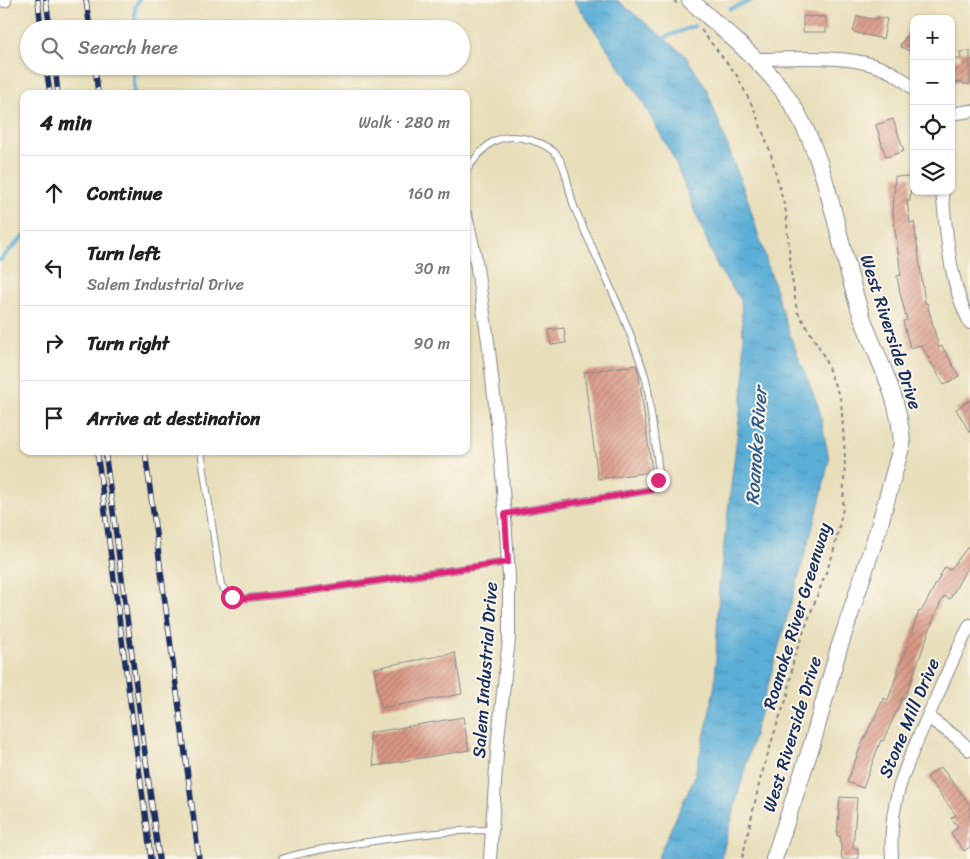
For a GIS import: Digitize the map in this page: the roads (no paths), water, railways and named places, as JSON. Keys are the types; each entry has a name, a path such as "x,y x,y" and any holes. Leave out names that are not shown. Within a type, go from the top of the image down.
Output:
{"street":[{"name":"West Riverside Drive","path":"685,5 756,59 786,96 812,144 824,179 861,313 891,385 898,409 902,444 880,527 838,651 812,744 774,859"},
{"path":"756,59 854,60 886,69 900,77 910,86"},
{"path":"955,113 970,111"},
{"path":"943,195 951,262 958,294 970,323"},
{"name":"Salem Industrial Drive","path":"470,233 488,341 501,460 508,562 509,639 498,738 490,859"},
{"name":"Stone Mill Drive","path":"892,859 892,816 902,776 970,625"},
{"path":"928,717 970,750"}],"lane":[{"path":"470,166 490,143 508,136 520,137 535,142 550,149 558,156 572,203 627,326 645,376 659,474 658,480 651,490 505,514"},
{"path":"202,455 221,585 225,592 232,597 239,599 294,593 508,562"},
{"path":"282,859 319,850 384,840 462,830 492,830"}],"water":[{"name":"Roanoke River","path":"574,0 617,0 685,55 706,88 747,198 789,333 819,408 829,459 820,501 721,859 657,859 694,778 715,684 719,585 745,371 741,300 718,268 673,157 638,94"}],"waterway":[{"path":"135,20 135,7 139,0"},
{"path":"730,9 753,0"},
{"path":"662,41 663,38 694,26"},
{"path":"134,75 134,90"},
{"path":"0,260 20,240"}],"railway":[{"path":"38,0 40,20"},
{"path":"46,0 49,20"},
{"path":"86,0 89,20"},
{"path":"47,75 49,90"},
{"path":"56,75 58,90"},
{"path":"96,75 98,90"},
{"path":"98,455 151,859"},
{"path":"106,455 159,859"},
{"path":"146,455 199,859"}]}
